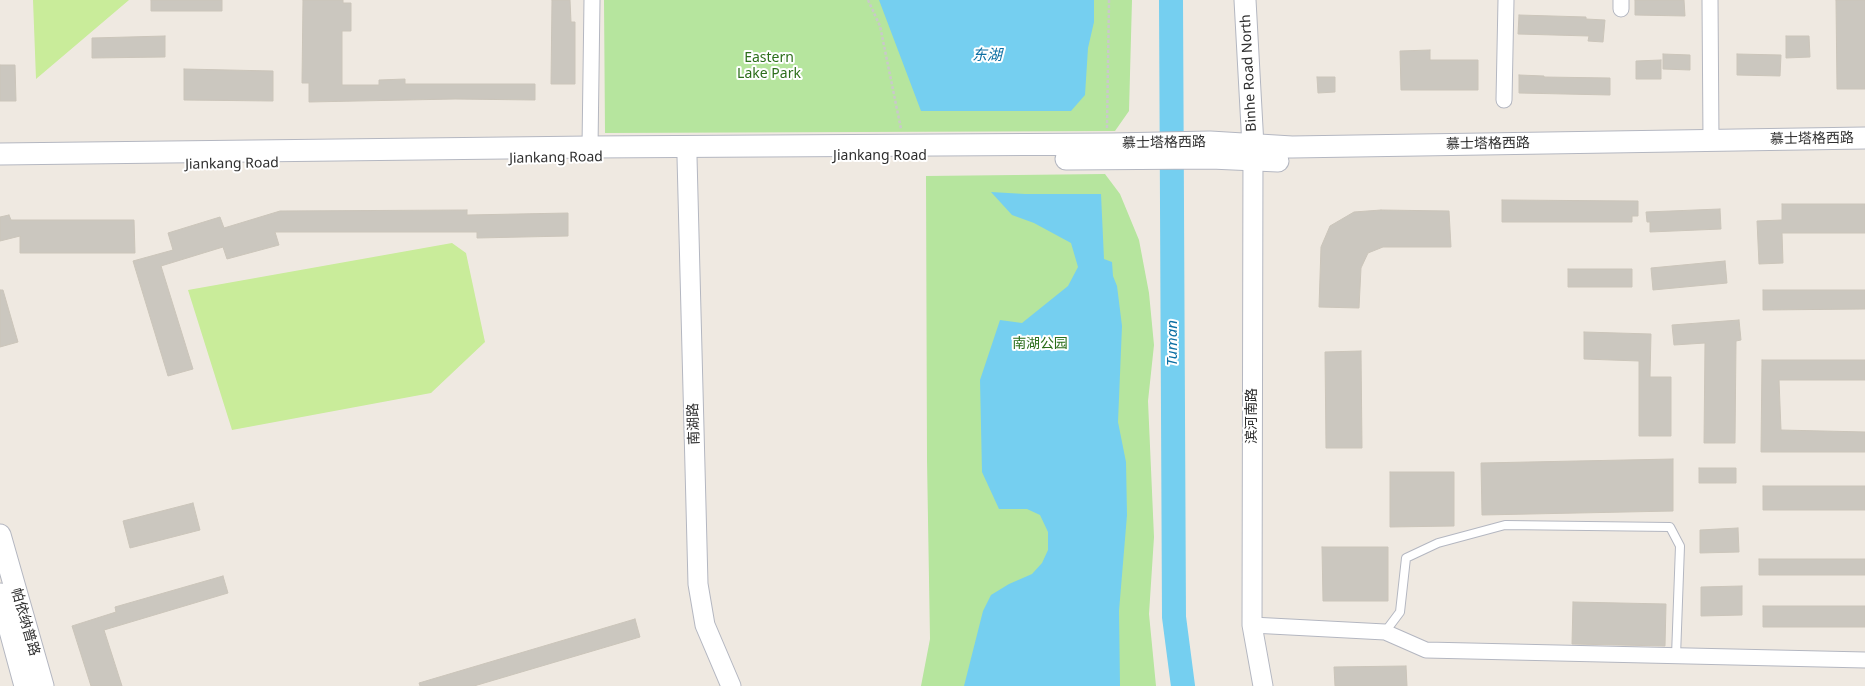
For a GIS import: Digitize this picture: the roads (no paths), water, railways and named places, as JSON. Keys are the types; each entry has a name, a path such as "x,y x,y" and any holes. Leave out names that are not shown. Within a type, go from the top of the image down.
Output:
{"main road":[{"name":"Binhe Road North","path":"1245,0 1253,153"},
{"name":"慕士塔格西路","path":"1253,153 1292,147 1865,138"},
{"name":"Jiankang Road","path":"0,154 905,145 1110,149"},
{"name":"Jiankang Road","path":"0,168 687,157 928,156 1110,149"},
{"name":"慕士塔格西路","path":"1110,149 1210,150 1253,153 1865,152"},
{"name":"帕依纳普路","path":"0,535 43,686"},
{"name":"帕依纳普路","path":"0,594 25,686"}],"street":[{"path":"590,147 592,0"},
{"path":"1504,100 1506,0"},
{"path":"1710,0 1711,140"},
{"name":"滨河南路","path":"1253,153 1252,625 1263,686"},
{"name":"南湖路","path":"687,157 698,584 705,625 731,686"},
{"path":"1252,625 1385,632 1426,650 1865,660"}],"lane":[{"path":"1385,632 1400,612 1406,558 1438,542 1504,525 1670,527 1680,546 1676,656"}],"water":[{"name":"东湖","path":"879,0 1094,0 1094,22 1088,48 1085,95 1071,111 921,111"},
{"path":"991,192 1025,194 1101,194 1104,259 1112,262 1113,276 1117,286 1122,326 1118,422 1126,462 1127,515 1119,611 1120,686 964,686 983,611 991,595 1009,584 1032,574 1042,563 1048,550 1048,532 1040,515 1027,509 999,509 982,472 980,380 1000,320 1022,323 1068,286 1078,267 1071,243 1034,223 1012,215"}],"waterway":[{"name":"Tuman","path":"1171,0 1174,617 1183,686"}],"park label":[{"name":"Eastern Lake Park","path":"769,66"},
{"name":"南湖公园","path":"1040,344"}]}
